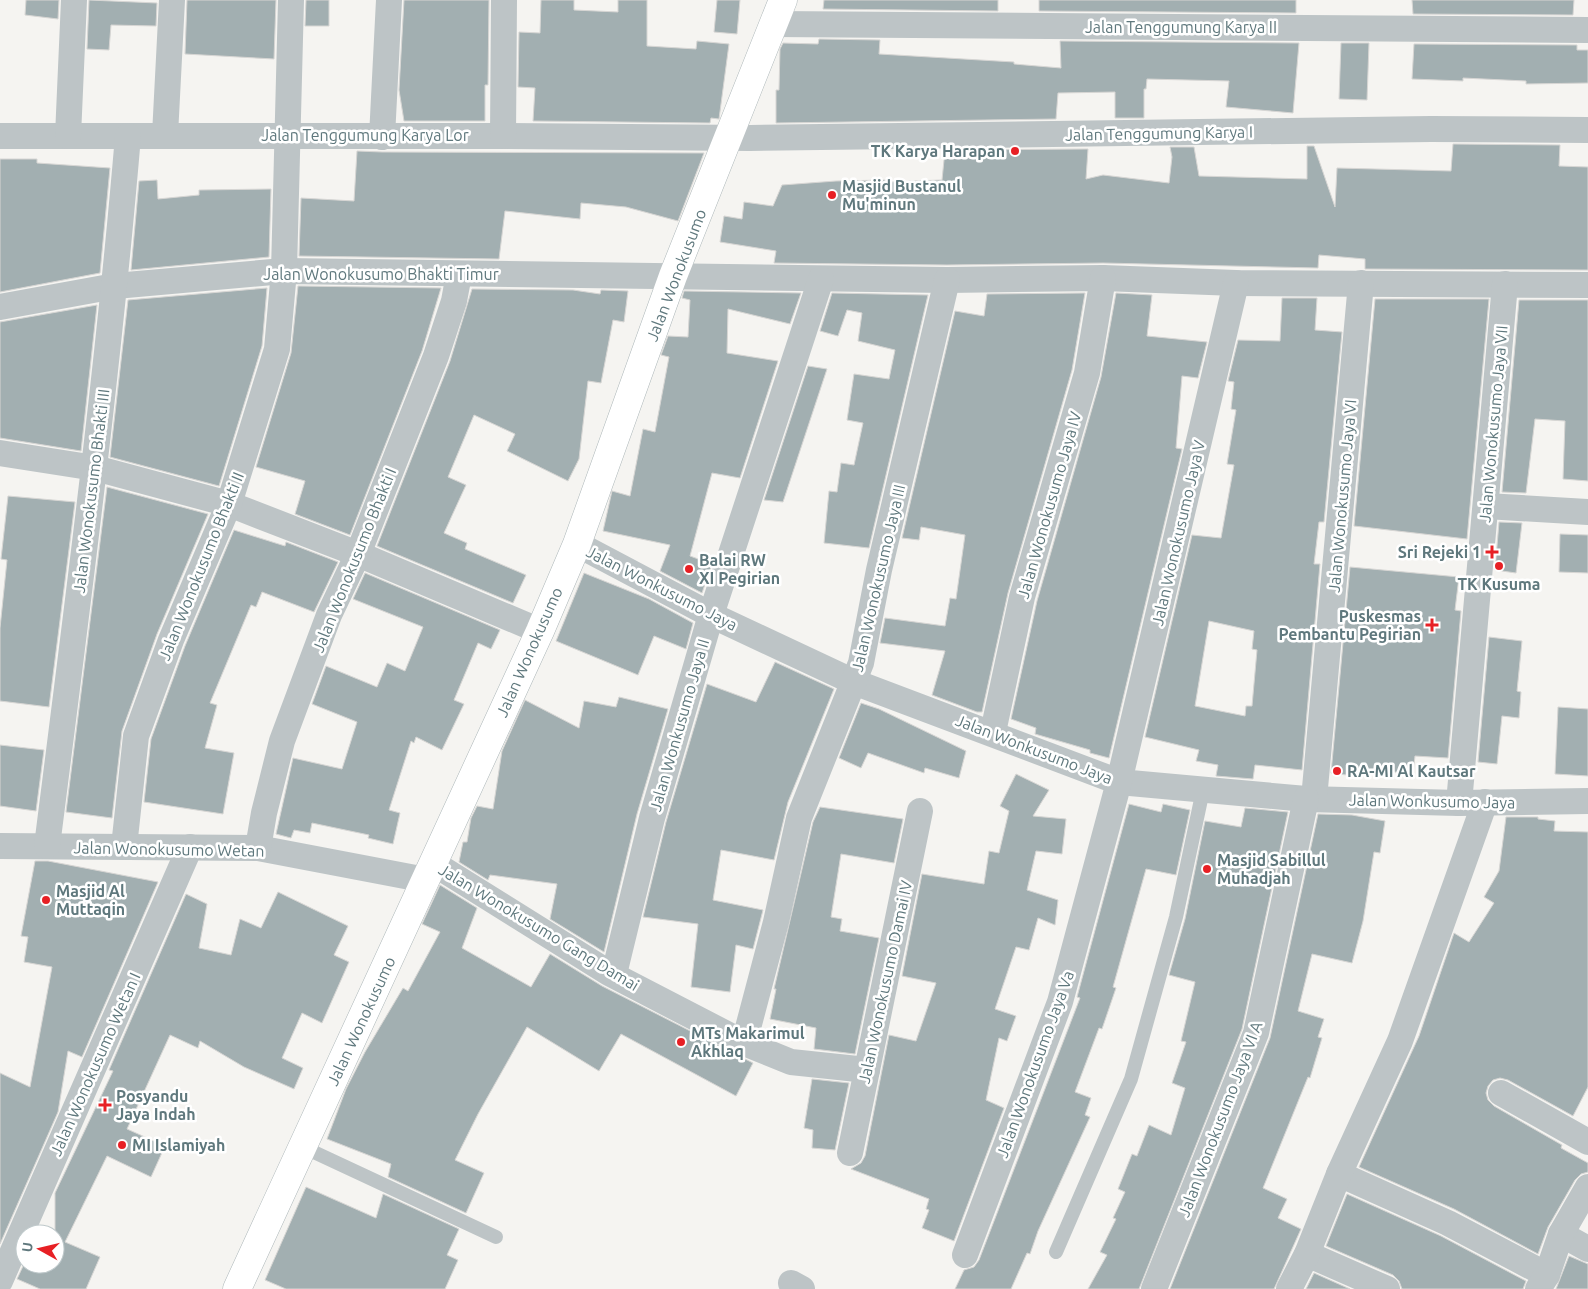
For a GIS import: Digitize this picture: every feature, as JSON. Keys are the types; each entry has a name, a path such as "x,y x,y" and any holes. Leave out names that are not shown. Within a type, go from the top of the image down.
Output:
{"main road":[{"name":"Jalan Wonokusumo","path":"237,1289 540,632 576,544 673,276 778,12"}],"street":[{"path":"68,136 74,0"},
{"path":"165,135 172,0"},
{"name":"Jalan Wonokusumo Bhakti II","path":"124,847 136,736 171,640 229,504 277,349 284,271 286,135 291,0"},
{"path":"382,137 389,0"},
{"path":"502,136 504,0"},
{"name":"Jalan Tenggumung Karya II","path":"778,12 1588,30"},
{"name":"Jalan Tenggumung Karya I","path":"729,138 1431,129 1588,130"},
{"name":"Jalan Tenggumung Karya Lor","path":"0,136 286,135 729,138"},
{"name":"Jalan Wonokusumo Bhakti III","path":"47,846 115,286 128,136"},
{"name":"Jalan Wonokusumo Bhakti Timur","path":"0,307 115,286 284,271 821,279 1103,278 1236,283 1588,284"},
{"name":"Jalan Wonokusumo Bhakti I","path":"258,848 264,813 282,741 329,615 358,554 436,356 454,302 459,274"},
{"name":"Jalan Wonokusumo Jaya IV","path":"992,732 1022,597 1087,373 1103,278"},
{"name":"Jalan Wonkusumo Jaya II","path":"614,974 652,818 711,615 821,279"},
{"name":"Jalan Wonokusumo Jaya III","path":"744,1043 776,922 799,818 861,663 879,570 947,280"},
{"name":"Jalan Wonokusumo Jaya V","path":"1119,782 1236,283"},
{"name":"Jalan Wonokusumo Jaya VI","path":"1310,799 1361,283"},
{"name":"Jalan Wonokusumo Jaya VII","path":"1458,803 1505,284"},
{"path":"0,453 94,468 229,504 358,554 540,632"},
{"path":"1486,506 1588,512"},
{"name":"Jalan Wonkusumo Jaya","path":"576,544 711,615 854,682 992,732 1119,782 1310,799 1458,803 1588,801"},
{"name":"Jalan Wonokusumo Jaya Va","path":"965,1255 1060,1002 1119,782"},
{"name":"Jalan Wonokusumo Jaya VI A","path":"1154,1289 1256,1033 1310,799"},
{"path":"1289,1289 1307,1254 1339,1174 1400,1040 1485,802"},
{"name":"Jalan Wonokusumo Damai IV","path":"850,1153 920,811"},
{"name":"Jalan Wonokusumo Wetan","path":"0,846 258,848 429,872"},
{"name":"Jalan Wonokusumo Wetan I","path":"0,1281 6,1249 190,847"},
{"name":"Jalan Wonokusumo Gang Damai","path":"429,872 744,1043 792,1062 867,1070"},
{"path":"1501,1092 1588,1142"},
{"path":"1339,1174 1448,1223 1542,1282 1561,1234 1588,1187"},
{"path":"1561,1234 1588,1249"},
{"path":"1307,1254 1386,1289"}],"lane":[{"path":"1056,1252 1131,1079 1176,917 1203,790"},
{"path":"303,1147 496,1237"}],"building":[{"path":"26,0 59,0 58,19 25,15"},
{"path":"89,0 157,3 156,26 111,25 109,50 87,49"},
{"path":"187,0 276,0 274,59 185,54"},
{"path":"306,0 329,0 329,26 305,26"},
{"path":"404,0 489,0 488,85 485,85 485,121 404,121 399,90"},
{"path":"541,0 574,0 574,10 618,12 618,0 647,0 647,46 696,49 697,41 729,44 719,119 711,118 710,123 533,121 535,88 518,87 519,32 540,33"},
{"path":"717,0 740,0 737,34 714,32"},
{"path":"824,0 998,0 998,11 823,9"},
{"path":"1039,0 1296,0 1296,13 1039,11"},
{"path":"1412,0 1574,0 1573,15 1413,14"},
{"path":"819,39 880,40 879,54 1014,62 1014,64 1061,68 1060,41 1299,43 1293,113 1226,107 1229,81 1147,79 1146,89 1144,89 1144,118 1115,118 1115,92 1058,93 1056,119 776,123 776,90 779,90 780,49 783,43 818,44"},
{"path":"1341,43 1369,43 1367,100 1339,99"},
{"path":"1414,44 1577,45 1577,50 1588,50 1588,83 1526,84 1526,81 1463,78 1463,81 1412,79"},
{"path":"1453,144 1560,145 1559,166 1588,167 1588,270 1365,269 1365,259 1319,255 1318,268 1103,263 947,265 774,263 776,251 720,242 724,216 742,219 744,202 773,206 782,185 836,181 942,180 945,150 1088,149 1086,179 1103,175 1169,183 1172,157 1170,147 1194,147 1199,176 1307,179 1307,146 1314,146 1335,207 1337,168 1451,171"},
{"path":"357,151 704,153 678,221 626,207 581,203 580,219 505,211 499,259 299,256 301,198 354,201"},
{"path":"0,159 37,159 37,163 110,168 100,273 0,292"},
{"path":"157,180 158,199 199,195 199,190 271,189 269,257 131,270 139,181"},
{"path":"298,286 441,288 422,351 350,535 295,514 305,481 256,467 291,353"},
{"path":"267,288 262,346 219,486 110,457 128,300"},
{"path":"472,289 573,290 600,294 601,290 628,291 624,322 613,320 601,383 588,381 579,459 568,481 507,451 515,434 474,415 448,477 466,485 444,533 467,543 465,549 526,575 513,603 377,546 450,361"},
{"path":"684,291 801,293 790,324 728,309 727,353 778,361 740,478 712,473 690,556 712,564 702,593 660,571 670,545 603,531 612,491 630,496 643,429 655,432 669,357 661,355 668,336 688,337 690,300 682,298"},
{"path":"832,293 928,295 869,548 824,543 829,491 837,492 841,463 854,465 863,423 847,420 854,374 889,379 895,350 858,341 862,313 847,310 838,336 820,331"},
{"path":"1085,293 1072,370 1008,593 982,712 977,712 932,695 945,651 880,643 885,618 945,626 950,598 956,599 965,535 921,527 919,540 902,538 955,311 984,316 987,294"},
{"path":"1116,293 1152,295 1147,336 1207,342 1198,378 1182,376 1176,448 1182,449 1109,758 1090,753 1090,750 1035,734 1036,728 1011,719 1037,601 1101,377"},
{"path":"1282,298 1317,298 1315,330 1342,332 1324,522 1319,522 1314,564 1320,564 1302,770 1255,765 1253,779 1216,776 1218,765 1196,761 1199,750 1145,737 1192,535 1221,538 1234,465 1227,464 1236,410 1231,409 1234,382 1228,381 1238,340 1280,341","holes":["1209,621 1254,631 1252,649 1257,650 1252,706 1246,706 1245,716 1195,706"]},
{"path":"1375,299 1489,299 1467,539 1354,526"},
{"path":"1519,300 1588,300 1588,481 1563,479 1565,421 1535,419 1526,493 1502,492"},
{"path":"97,305 81,451 0,438 0,322"},
{"path":"808,366 827,369 783,502 764,500"},
{"path":"107,487 208,514 157,634 122,731 112,818 66,812"},
{"path":"8,496 75,502 49,707 0,701 0,628 7,560 1,559"},
{"path":"1499,522 1522,523 1516,573 1495,570"},
{"path":"234,530 285,546 286,542 338,562 314,612 262,592 256,607 251,605 210,703 217,705 205,748 234,753 223,814 144,802 151,739 185,646"},
{"path":"1560,534 1588,535 1588,573 1559,572"},
{"path":"1350,567 1459,577 1455,610 1461,611 1448,758 1415,756 1413,774 1355,768 1354,776 1331,773"},
{"path":"365,573 500,630 491,649 478,643 454,700 464,704 442,750 416,737 414,743 411,741 389,810 400,813 393,844 368,838 369,835 312,823 310,833 294,830 291,838 276,834 293,758 342,769 357,722 312,704 326,666 377,687 387,663 405,671 423,627 353,599"},
{"path":"584,573 649,599 693,623 686,649 654,636 638,675 556,641"},
{"path":"1489,637 1522,641 1517,691 1521,692 1519,718 1502,716 1497,764 1478,762"},
{"path":"775,662 834,689 788,802 774,860 721,850 713,900 763,910 753,949 736,945 730,992 691,987 698,924 643,917 666,822 707,684 756,702"},
{"path":"619,697 668,709 637,814 604,952 550,919 557,884 490,875 488,880 459,862 463,842 467,842 471,818 477,806 493,809 502,751 525,700 579,728 584,701 616,707"},
{"path":"861,703 879,709 966,751 959,778 925,768 924,773 868,753 861,768 839,758"},
{"path":"1558,707 1588,709 1588,776 1555,774"},
{"path":"0,745 44,750 36,811 0,806"},
{"path":"1016,774 1049,790 1033,816 1066,819 1062,854 1036,851 1027,890 1058,900 1055,925 1038,918 1029,950 1016,947 995,1009 1016,1016 1007,1041 999,1038 986,1100 1004,1108 954,1241 922,1228 929,1210 926,1209 929,1199 851,1169 861,1163 865,1156 889,1035 916,1041 936,983 902,976 922,874 984,884 989,851 999,853 1009,811 1000,806"},
{"path":"1129,804 1161,812 1163,804 1190,810 1176,875 1146,869 1113,987 1116,988 1102,1029 1099,1028 1075,1092 1091,1098 1085,1115 1090,1117 1038,1231 1030,1254 1027,1253 1011,1289 955,1289 964,1270 974,1267 979,1260 1080,998 1077,997"},
{"path":"820,807 903,819 894,863 841,854 831,917 842,919 840,931 879,938 855,1054 814,1049 816,1028 770,1019 776,989 774,989 813,822"},
{"path":"1245,808 1288,812 1242,1029 1139,1289 1088,1289 1107,1255 1100,1252 1116,1219 1113,1218 1125,1192 1118,1189 1132,1154 1137,1156 1149,1125 1171,1135 1185,1088 1172,1083 1186,1042 1181,1041 1195,982 1169,975 1185,919 1205,821 1241,827"},
{"path":"1318,814 1352,815 1385,821 1380,853 1374,852 1363,921 1352,963 1312,954 1298,1011 1324,1019 1318,1037 1322,1038 1310,1078 1308,1077 1263,1188 1287,1199 1278,1218 1301,1229 1274,1289 1170,1289 1270,1038"},
{"path":"1506,817 1538,817 1538,819 1555,821 1554,831 1588,832 1588,1087 1573,1116 1508,1080 1500,1078 1493,1080 1488,1086 1486,1093 1488,1100 1494,1106 1562,1145 1561,1148 1588,1163 1588,1172 1581,1174 1575,1180 1548,1227 1538,1254 1454,1209 1359,1167 1419,1036 1454,933 1469,942 1494,903 1484,897 1499,871"},
{"path":"35,861 48,861 158,882 82,1057 68,1051 58,1112 0,1244 0,1073 30,1087 52,967 24,962 28,937 21,936"},
{"path":"440,885 477,908 462,948 531,987 550,954 602,986 753,1063 736,1096 621,1034 599,1071 527,1027 478,1114 455,1160 484,1173 466,1213 388,1177 391,1164 327,1139 346,1089 365,1052 403,988 408,991 440,932 422,924"},
{"path":"278,892 348,926 334,955 349,962 322,1023 302,1013 282,1058 303,1068 294,1089 244,1067 200,1041 198,1048 170,1035 127,1129 165,1146 151,1177 107,1156 65,1242 65,1224 55,1224 55,1193 113,1071 109,1070 186,894 207,904 199,948 231,955 240,919 261,928"},
{"path":"812,1079 849,1083 835,1150 812,1148 813,1130 804,1128"},
{"path":"306,1187 376,1218 383,1194 459,1229 447,1255 458,1260 445,1289 286,1289 265,1280"},
{"path":"1347,1194 1441,1236 1526,1281 1523,1289 1402,1289 1399,1281 1393,1275 1326,1246"},
{"path":"65,1242 100,1257 86,1289 40,1289 17,1279 19,1274 65,1274"},
{"path":"1569,1256 1588,1264 1588,1289 1556,1289"},
{"path":"1314,1273 1350,1289 1306,1289"}],"place":[{"name":"TK Karya Harapan","path":"1015,151"},
{"name":"Masjid Bustanul Mu'minun","path":"832,195"},
{"name":"Sri Rejeki 1","path":"1492,552"},
{"name":"TK Kusuma","path":"1499,566"},
{"name":"Balai RW XI Pegirian","path":"689,569"},
{"name":"Puskesmas Pembantu Pegirian","path":"1432,625"},
{"name":"RA-MI Al Kautsar","path":"1337,771"},
{"name":"Masjid Sabillul Muhadjah","path":"1207,869"},
{"name":"Masjid Al Muttaqin","path":"46,900"},
{"name":"MTs Makarimul Akhlaq","path":"681,1042"},
{"name":"Posyandu Jaya Indah","path":"105,1105"},
{"name":"MI Islamiyah","path":"122,1145"}]}
